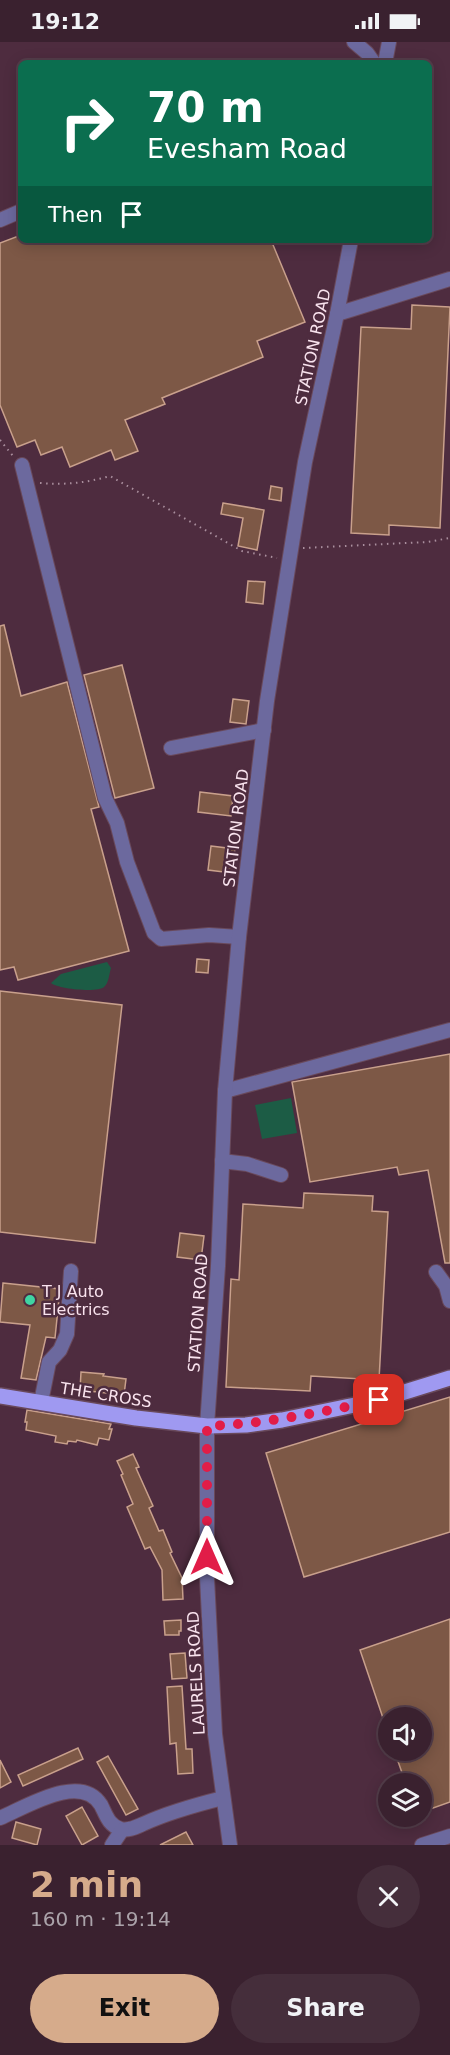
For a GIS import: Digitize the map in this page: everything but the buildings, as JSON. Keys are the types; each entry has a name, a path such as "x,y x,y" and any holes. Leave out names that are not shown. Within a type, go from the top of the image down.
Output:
{"main road":[{"name":"THE CROSS","path":"0,1396 136,1418 207,1426 246,1425 379,1400 450,1378"}],"street":[{"path":"354,42 372,60"},
{"path":"386,60 389,42"},
{"path":"0,220 18,212"},
{"name":"STATION ROAD","path":"207,1426 218,1266 225,1091 239,937 264,730 305,462 350,243"},
{"path":"337,314 450,279"},
{"path":"22,465 105,798 117,823 127,862 154,933 161,939 209,935 239,937"},
{"path":"171,748 264,730"},
{"path":"225,1091 450,1030"},
{"path":"222,1161 247,1164 281,1176"},
{"path":"41,1402 49,1362 60,1350 67,1334 71,1271"},
{"path":"436,1272 446,1286 450,1301"},
{"name":"LAURELS ROAD","path":"207,1426 207,1578 215,1734 230,1845"},
{"path":"0,1818 63,1792 76,1790 92,1795 109,1821 122,1830 131,1829 178,1809 222,1798"},
{"path":"112,1845 122,1830"},
{"path":"422,1845 450,1836"}],"path":[{"path":"0,440 40,483 65,485 86,483 110,476 242,551 290,555 450,538"}],"shaded area":[{"path":"107,962 111,968 109,978 106,985 100,989 78,990 51,983 61,974"},
{"path":"291,1098 297,1133 262,1139 255,1105"}],"place":[{"name":"T J Auto Electrics","path":"30,1300"}],"route":[{"path":"207,1557 207,1426 246,1425 282,1420 379,1400"}]}
